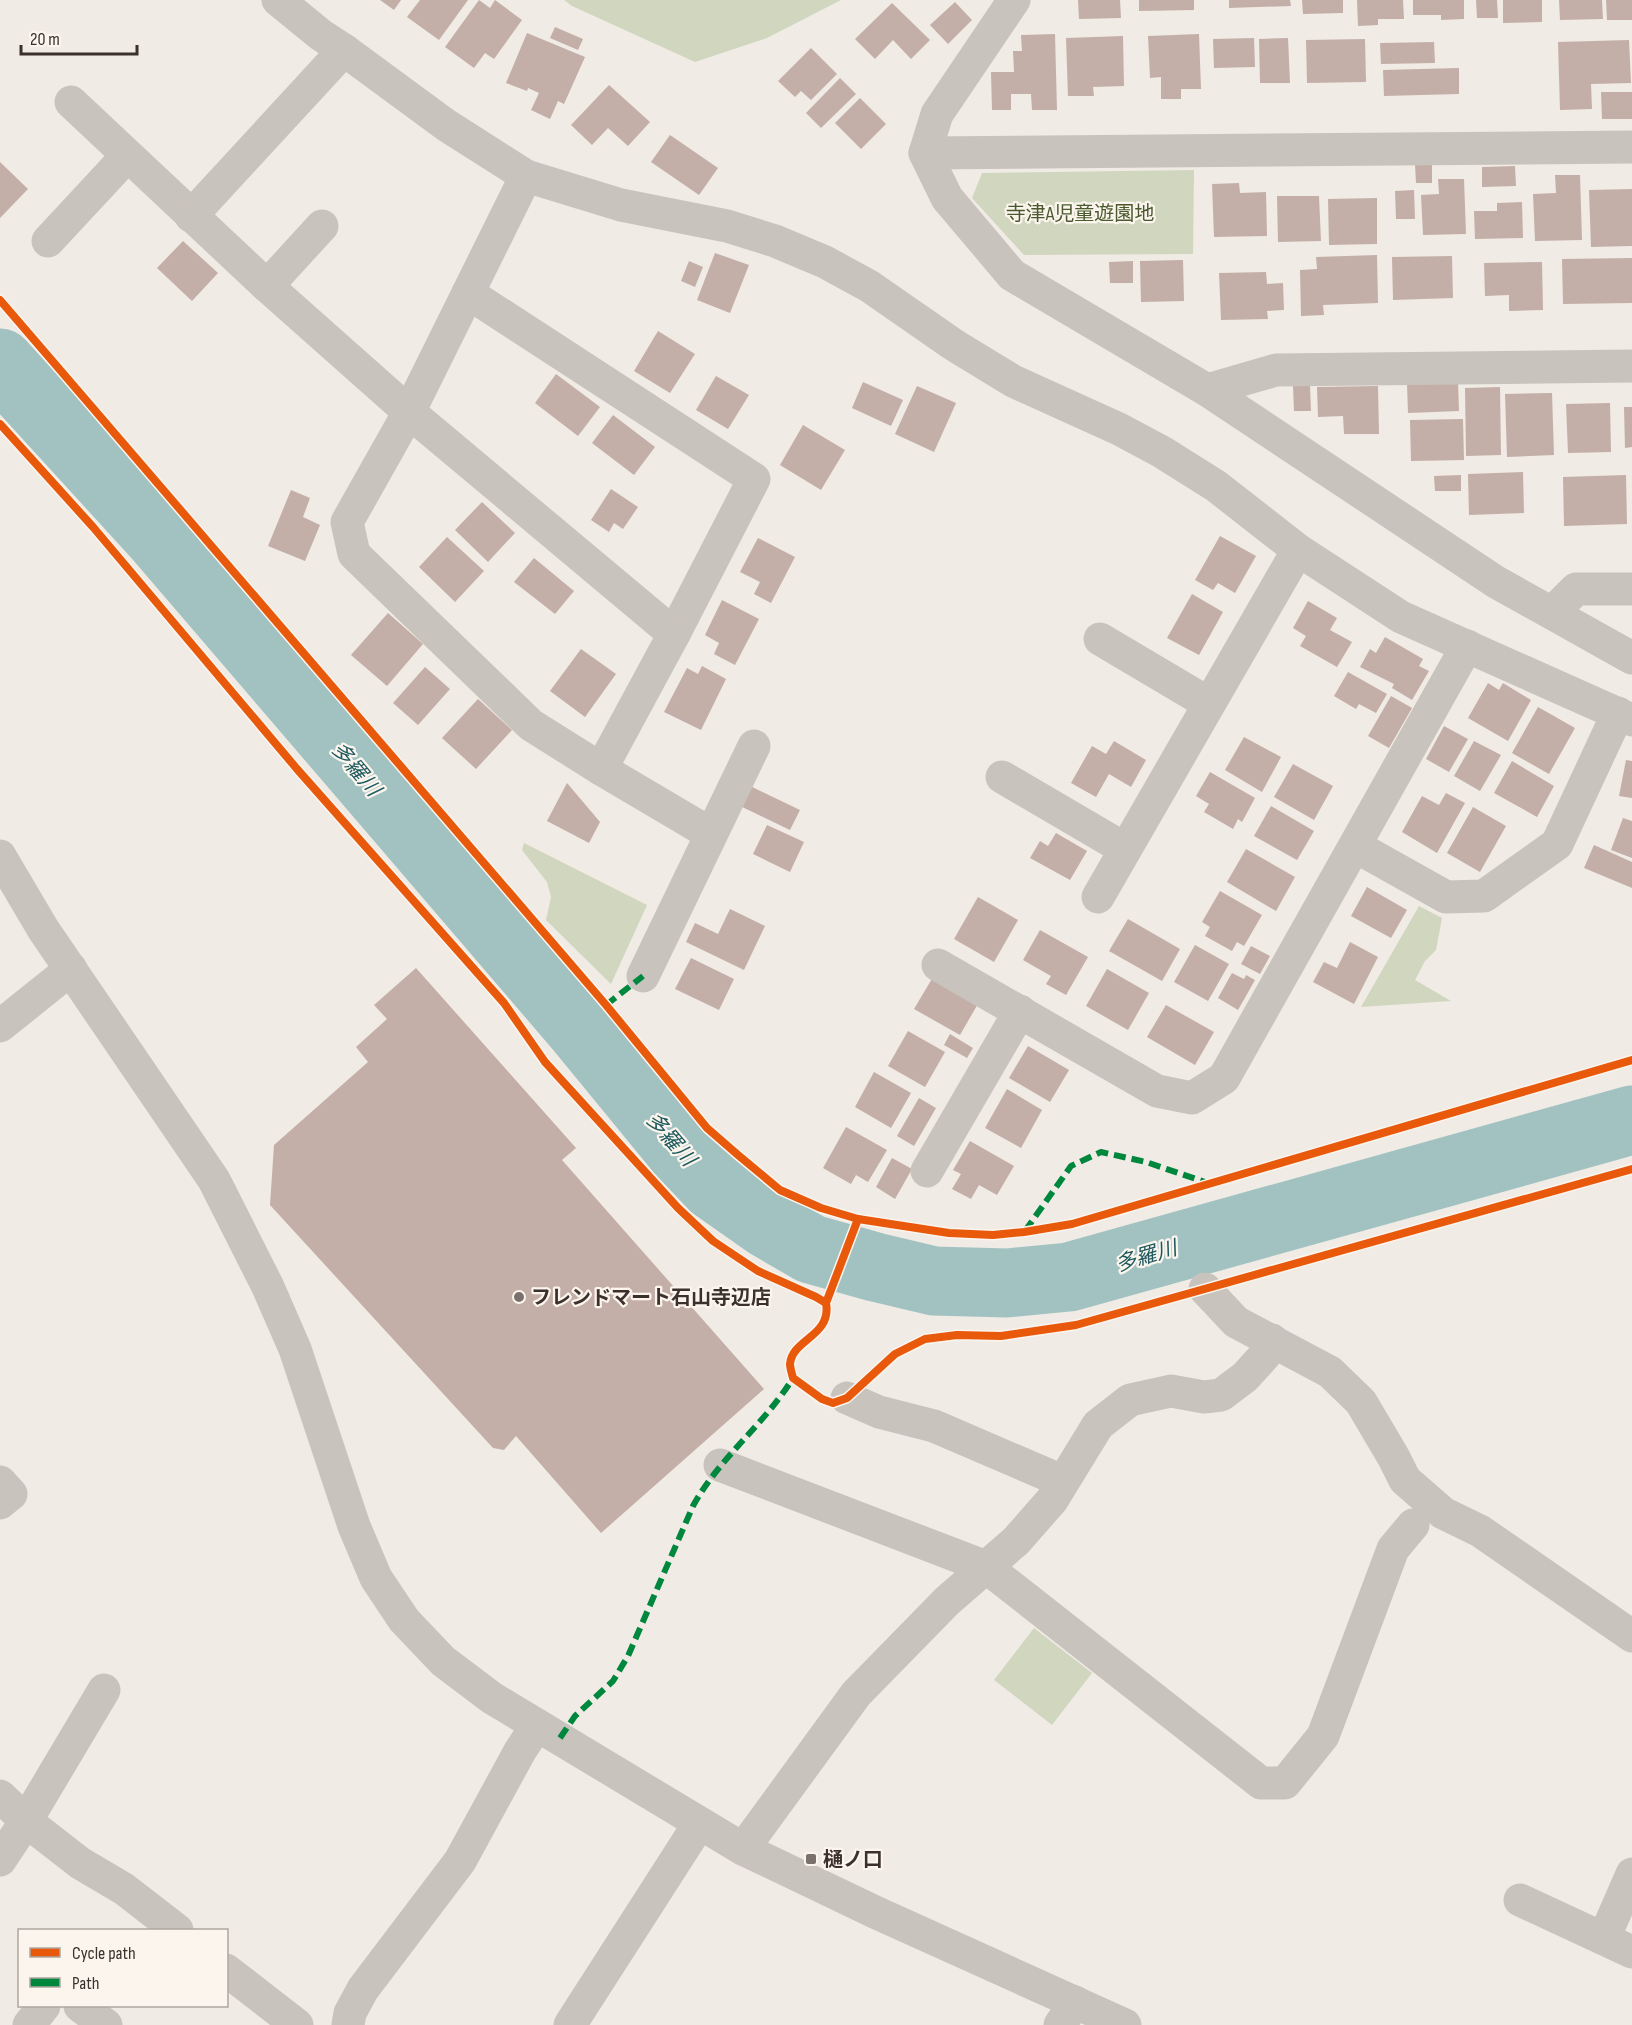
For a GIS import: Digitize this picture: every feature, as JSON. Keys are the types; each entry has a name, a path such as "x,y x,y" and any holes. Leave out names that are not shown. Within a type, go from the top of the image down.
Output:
{"street":[{"path":"278,0 321,35 446,125 526,176 621,205 727,226 825,262 869,286 954,345 1013,381 1119,429 1162,452 1216,486 1298,550 1401,617 1625,717 1557,844 1484,896 1446,897 1355,846"},
{"path":"1014,0 937,114 925,153 947,198 1012,275 1207,390 1496,582 1632,658"},
{"path":"191,216 344,50"},
{"path":"71,102 267,286 409,412 674,634"},
{"path":"925,153 1632,147"},
{"path":"48,241 127,156"},
{"path":"526,176 409,412 347,522 354,554 531,724 601,769 711,834"},
{"path":"267,286 322,226"},
{"path":"468,293 754,479 601,769"},
{"path":"1207,390 1276,370 1632,366"},
{"path":"1098,897 1298,550"},
{"path":"1553,612 1576,589 1632,589"},
{"path":"1100,639 1208,703"},
{"path":"938,965 1157,1091 1192,1098 1224,1078 1467,646"},
{"path":"643,976 754,746"},
{"path":"1002,777 1125,849"},
{"path":"0,856 43,929 214,1180 268,1287 295,1349 354,1526 376,1578 404,1620 443,1661 492,1698 743,1849 877,1913 1067,2014 1125,2025"},
{"path":"0,1026 71,969"},
{"path":"927,1171 1020,1011"},
{"path":"1205,1289 1236,1322 1330,1372 1338,1379 1361,1402 1405,1480 1443,1513 1480,1531 1632,1635"},
{"path":"743,1849 856,1694 946,1601 1016,1541 1052,1500 1098,1425 1130,1400 1171,1391 1204,1397 1221,1395 1245,1377 1264,1356 1272,1340"},
{"path":"848,1398 879,1412 934,1426 1062,1481"},
{"path":"720,1464 986,1567 1261,1783 1285,1783 1323,1736 1393,1549 1413,1526"},
{"path":"0,1482 11,1494 0,1503"},
{"path":"0,1860 26,1821 104,1690"},
{"path":"348,2025 350,2013 363,1989 460,1861 520,1751 537,1725"},
{"path":"0,1796 26,1821 80,1863 124,1889 176,1929"},
{"path":"570,2025 699,1824"},
{"path":"1520,1900 1618,1945 1632,1874"},
{"path":"228,1972 297,2025"},
{"path":"29,2025 43,2007"},
{"path":"81,2007 106,2025"}],"green space":[{"path":"564,0 841,0 767,38 695,62 572,6"},
{"name":"寺津A児童遊園地","path":"1194,170 1193,254 1024,255 972,198 982,173"},
{"path":"524,843 647,905 611,984 546,920 551,897 547,882 522,850"},
{"path":"1419,906 1442,918 1436,950 1425,961 1415,980 1451,1001 1361,1007"},
{"path":"1034,1628 1092,1673 1052,1725 994,1680"}],"building":[{"path":"380,0 401,0 394,10"},
{"path":"420,0 468,0 439,40 407,17"},
{"path":"479,0 490,8 495,0 522,20 494,59 485,53 474,68 445,47"},
{"path":"1078,0 1120,0 1121,18 1079,19"},
{"path":"1139,0 1194,0 1194,10 1139,11"},
{"path":"1229,0 1290,0 1291,6 1229,8"},
{"path":"1302,0 1343,0 1343,13 1303,14"},
{"path":"1357,0 1403,0 1404,19 1378,19 1378,25 1358,26"},
{"path":"1413,0 1464,0 1464,19 1441,20 1441,15 1413,15"},
{"path":"1476,0 1497,0 1498,18 1477,18"},
{"path":"1503,0 1542,0 1542,22 1503,23"},
{"path":"1559,0 1602,0 1603,19 1560,20"},
{"path":"1606,0 1632,0 1632,20 1607,20"},
{"path":"955,2 972,20 948,44 930,25"},
{"path":"892,3 930,40 911,59 893,40 875,59 855,39"},
{"path":"555,27 583,39 578,50 550,38"},
{"path":"527,33 585,57 564,104 558,101 550,119 531,110 539,93 506,83"},
{"path":"1055,34 1057,110 1032,110 1031,94 1011,94 1011,110 992,110 991,72 1014,72 1013,51 1022,51 1021,35"},
{"path":"1199,34 1201,89 1181,89 1181,99 1161,99 1161,77 1150,78 1148,36"},
{"path":"1123,36 1124,86 1093,87 1094,96 1068,96 1066,38"},
{"path":"1254,38 1255,67 1214,68 1213,39"},
{"path":"1288,38 1290,83 1260,83 1259,39"},
{"path":"1365,39 1366,82 1307,83 1306,40"},
{"path":"1629,40 1631,83 1591,84 1592,109 1560,110 1558,42"},
{"path":"1434,42 1435,63 1381,64 1380,43"},
{"path":"811,48 837,74 811,100 801,91 795,97 778,81"},
{"path":"1459,68 1459,94 1384,96 1383,70"},
{"path":"840,78 856,94 821,128 806,113"},
{"path":"609,85 650,122 628,146 608,128 592,145 571,125"},
{"path":"1601,92 1632,92 1632,119 1602,119"},
{"path":"860,98 886,124 861,149 835,123"},
{"path":"670,135 718,168 699,195 651,162"},
{"path":"0,162 28,189 0,218"},
{"path":"1432,163 1432,183 1416,183 1415,164"},
{"path":"1515,166 1516,186 1482,187 1482,167"},
{"path":"1555,175 1580,175 1582,240 1535,241 1533,194 1556,193"},
{"path":"1438,179 1464,179 1466,234 1423,235 1421,195 1439,194"},
{"path":"1239,183 1240,193 1266,192 1267,236 1214,237 1212,184"},
{"path":"1632,189 1632,246 1591,247 1589,190"},
{"path":"1414,190 1415,219 1396,219 1395,191"},
{"path":"1277,196 1319,196 1321,241 1278,242"},
{"path":"1377,198 1377,244 1329,245 1328,199"},
{"path":"1522,202 1523,238 1475,239 1474,211 1497,211 1497,203"},
{"path":"183,241 218,273 192,301 157,268"},
{"path":"715,253 749,265 730,313 697,300"},
{"path":"1377,255 1378,303 1323,305 1324,315 1301,316 1300,270 1317,269 1316,257"},
{"path":"1452,256 1453,298 1393,300 1392,257"},
{"path":"1632,258 1632,303 1563,304 1562,259"},
{"path":"1183,260 1184,301 1141,302 1140,261"},
{"path":"689,261 703,267 695,287 681,281"},
{"path":"1133,261 1133,283 1110,283 1109,262"},
{"path":"1542,262 1543,310 1509,311 1509,295 1485,296 1484,263"},
{"path":"1266,272 1267,284 1283,283 1284,310 1267,311 1268,319 1221,320 1219,273"},
{"path":"658,331 695,354 670,393 634,371"},
{"path":"556,374 600,407 578,436 535,403"},
{"path":"716,376 749,395 728,429 696,410"},
{"path":"863,382 903,400 891,426 852,408"},
{"path":"1458,382 1459,411 1408,413 1407,384"},
{"path":"917,386 956,403 934,452 895,434"},
{"path":"1293,386 1310,386 1311,411 1294,411"},
{"path":"1378,386 1379,434 1344,434 1343,416 1318,417 1317,387"},
{"path":"1500,387 1501,455 1466,456 1465,388"},
{"path":"1552,393 1554,455 1507,457 1505,394"},
{"path":"1610,403 1611,452 1568,453 1566,404"},
{"path":"1624,407 1632,407 1632,447 1625,448"},
{"path":"613,415 655,447 634,475 592,443"},
{"path":"1463,419 1464,460 1411,461 1410,420"},
{"path":"803,425 845,450 821,490 780,465"},
{"path":"1523,472 1524,513 1469,515 1468,474"},
{"path":"1461,475 1461,491 1435,491 1434,476"},
{"path":"1626,475 1627,524 1564,526 1563,477"},
{"path":"611,489 638,507 623,529 614,523 609,532 591,520"},
{"path":"291,490 310,498 303,517 320,525 305,561 268,546"},
{"path":"482,502 515,533 488,562 455,530"},
{"path":"1220,536 1256,556 1235,593 1218,583 1213,590 1195,580"},
{"path":"447,537 484,571 455,602 419,567"},
{"path":"758,538 795,557 771,603 754,594 760,582 740,572"},
{"path":"534,558 574,591 555,614 514,582"},
{"path":"1192,594 1223,612 1199,655 1167,638"},
{"path":"722,600 759,619 735,665 714,654 719,643 705,635"},
{"path":"1308,601 1337,618 1330,630 1352,642 1337,667 1300,646 1306,636 1293,628"},
{"path":"388,613 423,644 387,686 351,655"},
{"path":"1385,637 1423,659 1419,666 1429,671 1412,700 1392,688 1394,684 1360,667 1370,649 1376,653"},
{"path":"581,649 616,674 585,717 550,691"},
{"path":"702,666 726,679 701,730 664,712 687,668 698,674"},
{"path":"425,667 450,689 418,725 393,703"},
{"path":"1348,672 1387,694 1376,713 1359,704 1356,709 1334,696"},
{"path":"1488,683 1499,690 1503,683 1531,700 1508,741 1468,718"},
{"path":"1391,696 1412,708 1389,748 1368,736"},
{"path":"478,699 512,730 476,769 442,738"},
{"path":"1538,707 1575,728 1549,774 1512,753"},
{"path":"1444,726 1468,739 1449,772 1426,759"},
{"path":"1244,737 1281,757 1262,792 1225,770"},
{"path":"1114,741 1146,760 1131,787 1109,774 1096,797 1071,783 1092,746 1106,754"},
{"path":"1474,741 1501,755 1480,791 1454,776"},
{"path":"1626,760 1632,761 1632,798 1619,796"},
{"path":"1512,761 1554,786 1537,817 1494,793"},
{"path":"1293,764 1333,786 1314,820 1274,797"},
{"path":"1210,772 1255,798 1242,822 1238,819 1233,829 1204,812 1209,804 1196,796"},
{"path":"567,783 600,822 589,843 547,821"},
{"path":"746,784 800,810 790,830 736,804"},
{"path":"1446,793 1465,803 1437,853 1402,832 1422,796 1439,805"},
{"path":"1271,806 1314,831 1297,860 1254,836"},
{"path":"1473,807 1506,826 1480,872 1447,853"},
{"path":"1623,818 1632,821 1632,858 1611,850"},
{"path":"767,825 804,842 790,872 753,854"},
{"path":"1056,833 1087,851 1070,880 1030,858 1040,841 1048,846"},
{"path":"1594,845 1632,862 1632,888 1584,868"},
{"path":"1246,849 1295,877 1276,911 1227,882"},
{"path":"1367,887 1407,910 1391,938 1351,916"},
{"path":"1220,891 1262,915 1244,946 1237,942 1232,951 1205,936 1210,927 1202,922"},
{"path":"978,897 1018,920 994,962 954,939"},
{"path":"730,909 765,926 744,970 686,942 695,923 718,934"},
{"path":"1128,919 1180,949 1162,981 1109,951"},
{"path":"1040,930 1088,957 1066,995 1046,984 1051,976 1023,960"},
{"path":"1350,942 1378,957 1354,1004 1313,982 1324,962 1337,968"},
{"path":"1195,945 1229,964 1208,1001 1174,982"},
{"path":"1251,946 1270,956 1260,974 1241,964"},
{"path":"691,958 734,979 719,1010 675,989"},
{"name":"フレンドマート石山寺辺店","path":"416,968 576,1148 562,1160 764,1389 601,1533 516,1436 504,1450 493,1448 270,1205 274,1145 368,1062 356,1047 387,1019 374,1005"},
{"path":"1107,969 1149,993 1128,1030 1086,1006"},
{"path":"1232,973 1244,979 1246,975 1255,980 1238,1010 1218,998"},
{"path":"933,977 979,1002 960,1035 914,1009"},
{"path":"1166,1005 1214,1032 1195,1065 1147,1037"},
{"path":"908,1031 945,1052 925,1087 888,1066"},
{"path":"950,1034 973,1048 967,1058 944,1045"},
{"path":"1028,1046 1069,1070 1050,1102 1009,1078"},
{"path":"874,1072 911,1093 891,1128 855,1107"},
{"path":"1007,1089 1042,1110 1021,1148 985,1128"},
{"path":"919,1098 936,1108 914,1146 897,1136"},
{"path":"846,1127 887,1150 868,1182 856,1175 851,1184 823,1168"},
{"path":"970,1141 1014,1166 997,1195 979,1185 971,1199 952,1189 961,1174 953,1170"},
{"path":"892,1158 912,1169 895,1199 876,1187"}],"waterway":[{"name":"多羅川","path":"0,363 158,536 579,1027 680,1150 714,1186 768,1224 811,1249 934,1281 1007,1283 1069,1277 1632,1120"}],"marked path":[{"path":"606,1005 643,976"},
{"path":"1025,1231 1071,1166 1101,1152 1146,1162 1208,1183"},
{"path":"560,1738 575,1716 613,1681 628,1656 693,1506 704,1489 728,1457 769,1411 793,1378"}],"cycle path":[{"path":"0,300 606,1005 707,1128 780,1190 821,1208 858,1219 949,1233 993,1235 1024,1232 1072,1224 1632,1060"},
{"path":"0,424 93,527 297,769 504,1003 545,1062 678,1208 713,1241 758,1271 826,1303 823,1323 797,1349 790,1364 793,1378 822,1399 833,1403 847,1398 895,1354 925,1339 957,1335 1001,1336 1076,1325 1632,1169"},
{"path":"826,1303 858,1219"}],"place":[{"name":"フレンドマート石山寺辺店","path":"519,1297"},
{"name":"樋ノ口","path":"811,1859"}]}
